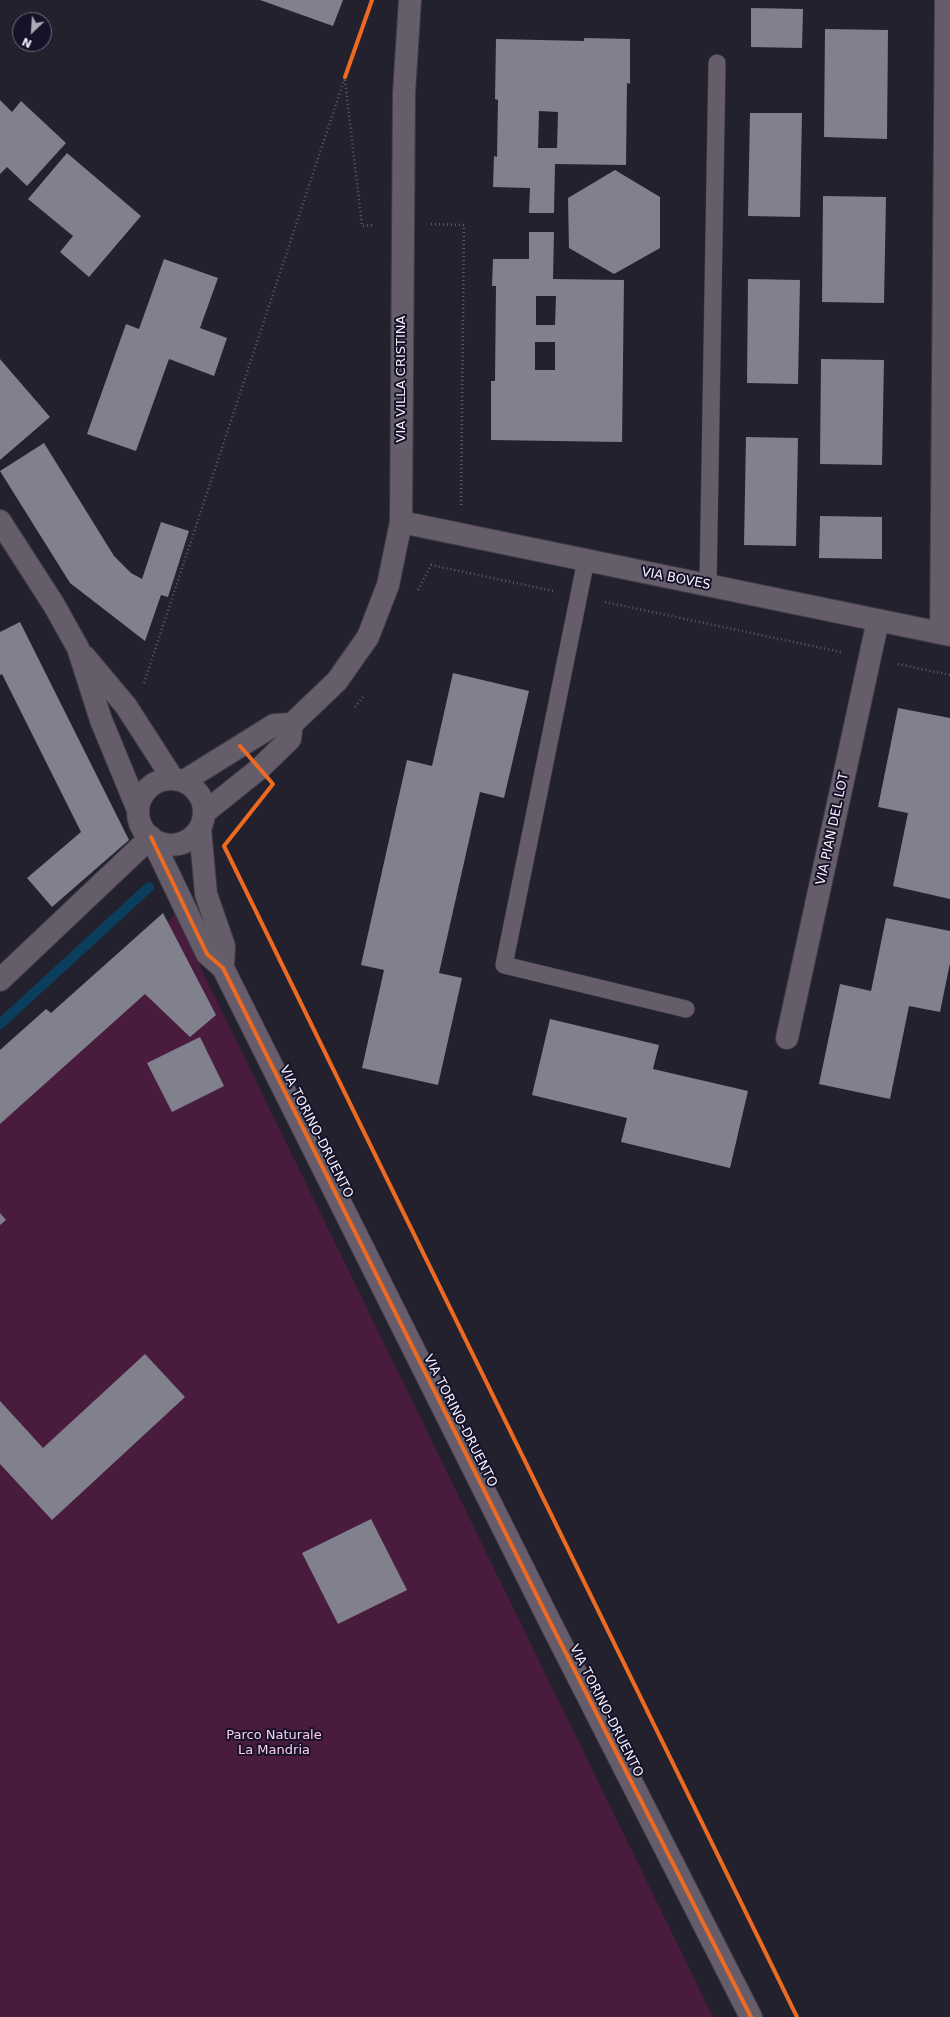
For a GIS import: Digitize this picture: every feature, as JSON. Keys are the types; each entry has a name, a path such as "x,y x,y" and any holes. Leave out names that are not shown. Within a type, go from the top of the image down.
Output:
{"street":[{"name":"VIA VILLA CRISTINA","path":"202,820 290,739 292,724 336,681 368,637 388,585 401,522 404,93 410,0"},
{"path":"946,0 946,634"},
{"path":"0,521 54,605 78,648 126,706 179,780 192,787 200,796 202,820 192,836 182,842 171,844 160,843 151,837 141,825 138,810 101,720 78,648"},
{"name":"VIA BOVES","path":"401,522 946,634"},
{"name":"VIA PIAN DEL LOT","path":"787,1038 878,620"},
{"path":"138,810 143,795 153,783 179,780 274,725 292,724"},
{"name":"VIA TORINO-DRUENTO","path":"202,820 206,894 224,946 223,968"},
{"path":"0,980 151,837"},
{"name":"VIA TORINO-DRUENTO","path":"151,837 207,954 223,968 548,1618 751,2017"}],"lane":[{"path":"708,585 717,64"},
{"path":"586,560 504,965 686,1009"}],"path":[{"path":"126,706 139,699 345,77"},
{"path":"229,840 248,815"},
{"path":"231,860 797,2017"}],"green space":[{"name":"Parco Naturale La Mandria","path":"175,915 713,2017 0,2017 0,1073"}],"building":[{"path":"260,0 343,0 333,26"},
{"path":"751,8 803,9 802,48 751,47"},
{"path":"825,29 888,30 887,139 824,137"},
{"path":"584,38 630,39 630,84 627,83 626,165 555,164 554,213 529,213 530,188 493,187 494,156 497,157 498,100 495,99 496,39 584,41","holes":["539,111 558,112 557,148 538,148"]},
{"path":"0,100 12,112 21,101 66,143 27,186 7,167 0,174"},
{"path":"750,113 802,113 800,217 748,216"},
{"path":"67,153 141,216 89,277 60,252 73,236 28,199"},
{"path":"615,170 660,197 660,248 614,274 569,248 568,198"},
{"path":"823,196 886,197 884,303 822,302"},
{"path":"529,232 554,232 553,279 624,280 622,442 491,440 491,381 495,381 496,286 492,286 493,259 529,259","holes":["536,296 556,296 555,325 536,325","535,342 555,342 555,370 535,370"]},
{"path":"164,259 218,278 200,328 227,338 214,376 169,359 136,451 87,434 126,324 139,329"},
{"path":"748,279 800,280 798,384 747,383"},
{"path":"0,359 50,417 0,460"},
{"path":"821,359 884,360 882,465 820,464"},
{"path":"746,437 798,438 796,546 744,545"},
{"path":"44,443 114,556 131,573 142,579 161,522 189,531 168,597 161,595 145,641 70,583 0,471"},
{"path":"820,516 882,517 882,559 819,558"},
{"path":"20,622 129,840 52,907 27,878 81,832 2,674 0,675 0,632"},
{"path":"453,673 529,691 504,798 480,792 439,973 462,978 438,1085 362,1068 384,970 361,965 407,760 432,766"},
{"path":"898,708 950,718 950,899 893,886 908,813 878,807"},
{"path":"163,913 216,1015 190,1037 145,994 0,1124 0,1050 46,1009 51,1013"},
{"path":"886,918 950,931 950,963 940,1012 909,1006 890,1099 819,1084 840,984 871,991"},
{"path":"550,1019 659,1045 653,1069 748,1091 730,1168 621,1142 627,1118 532,1095"},
{"path":"200,1037 224,1086 172,1112 147,1063"},
{"path":"0,1213 6,1220 0,1225"},
{"path":"145,1354 185,1397 52,1520 0,1464 0,1401 43,1448"},
{"path":"371,1519 407,1590 338,1624 302,1553"}],"waterway":[{"path":"0,1024 149,887"}],"cycle path":[{"path":"345,77 372,0"},
{"path":"240,746 273,784 224,846 797,2017"},
{"path":"151,837 207,954 223,968 548,1618 751,2017"}]}
